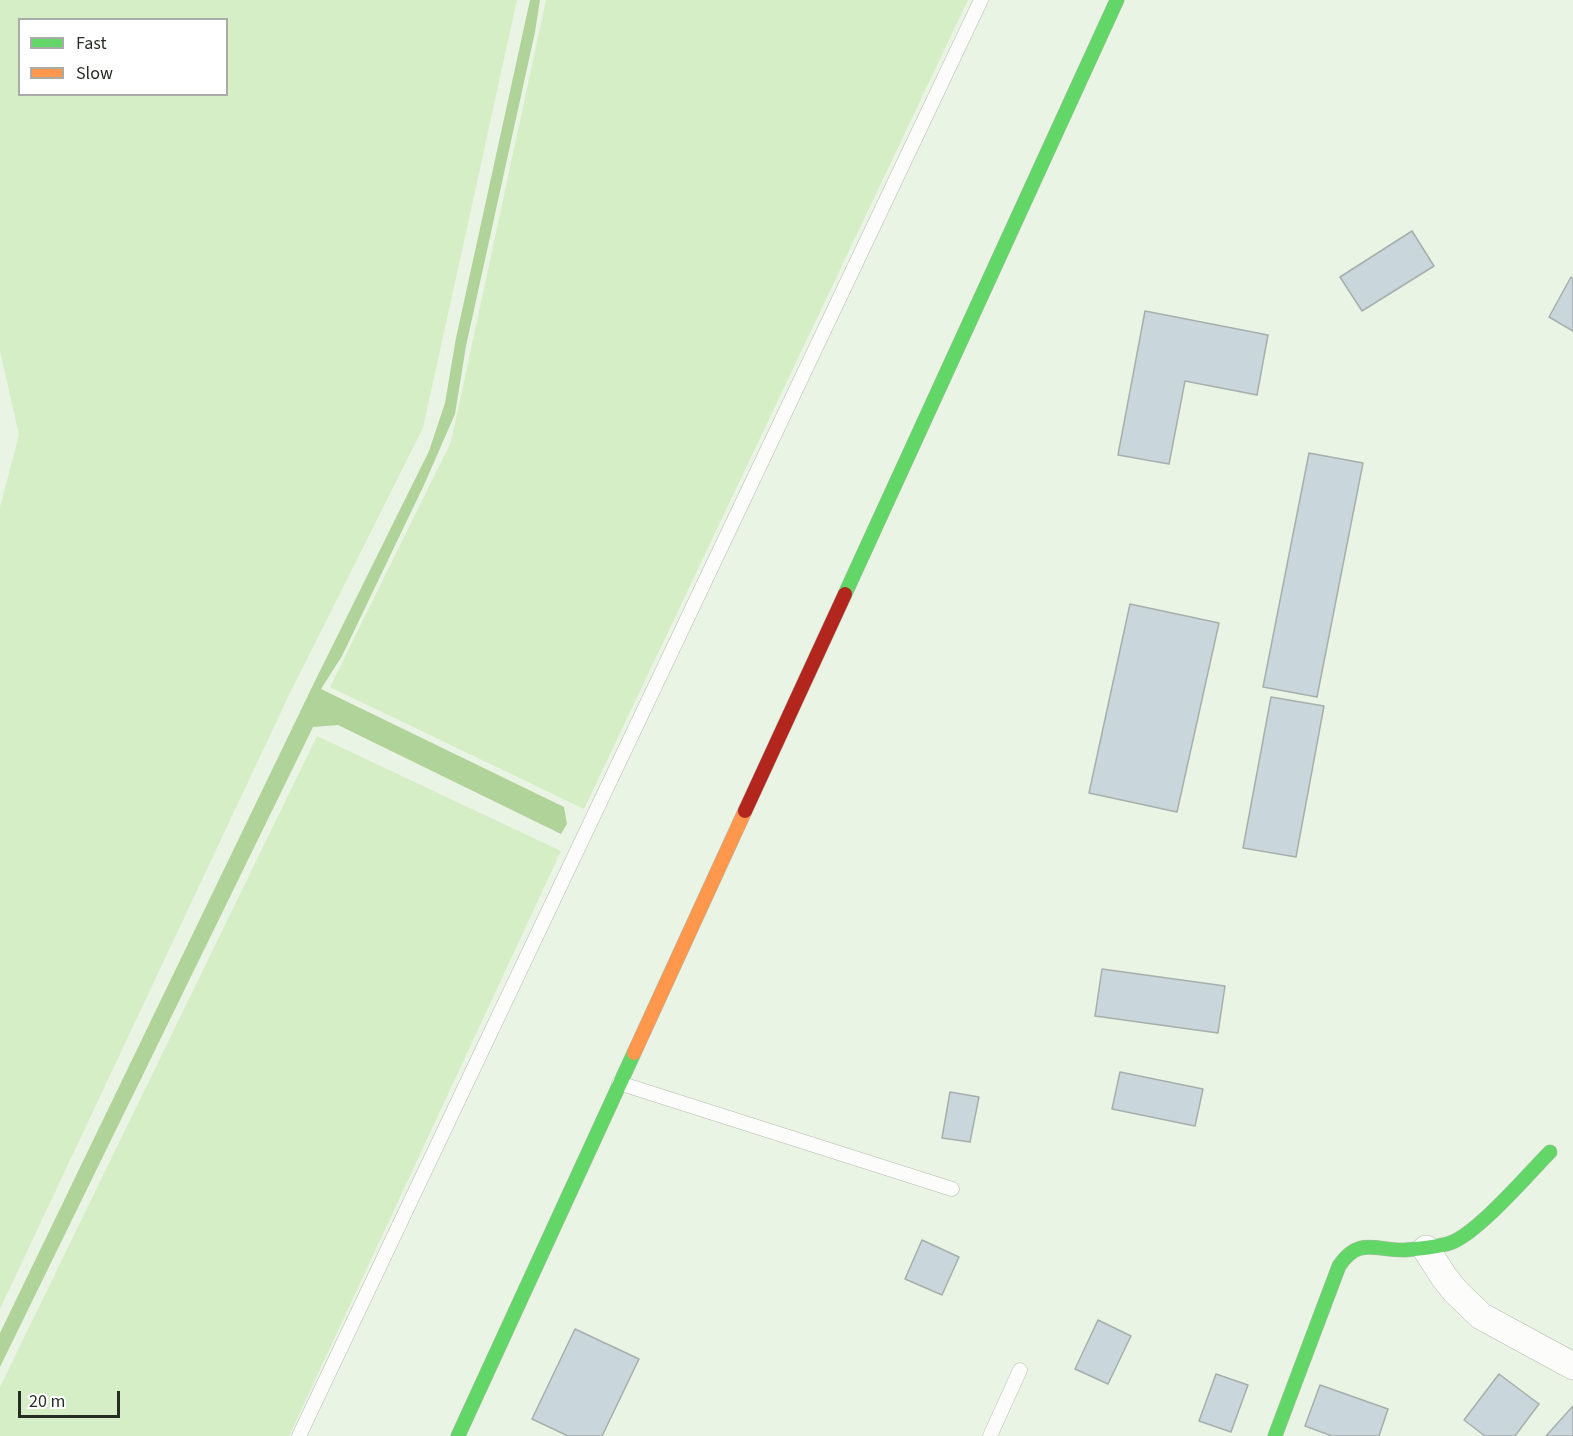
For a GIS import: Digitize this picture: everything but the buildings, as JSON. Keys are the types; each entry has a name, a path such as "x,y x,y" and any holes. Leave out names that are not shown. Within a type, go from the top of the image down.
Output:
{"street":[{"path":"461,1435 619,1083 1117,0"},
{"path":"1275,1436 1339,1266 1347,1254 1362,1247 1405,1250 1426,1249 1449,1244 1473,1230 1550,1152"},
{"path":"1426,1249 1450,1285 1481,1316 1573,1366"}],"lane":[{"path":"299,1436 981,0"},
{"path":"619,1083 952,1189"},
{"path":"990,1436 1020,1370"}],"shaded area":[{"path":"0,0 517,0 423,428 289,695 0,1309 0,507 19,435 0,351"},
{"path":"530,0 540,0 535,32 466,346 455,414 424,485 342,656 321,689 564,807 567,824 561,834 338,725 313,727 0,1367 0,1333 314,683 429,451 445,403 456,338"},
{"path":"546,0 968,0 584,809 330,687 451,442"},
{"path":"317,736 561,851 289,1436 0,1436 0,1387"}],"traffic: fast":[{"path":"845,594 1117,0"},
{"path":"458,1436 634,1053"},
{"path":"1275,1436 1339,1266 1346,1257 1361,1248 1410,1250 1447,1244 1458,1239 1486,1218 1550,1152"}],"traffic: slow":[{"path":"634,1053 745,811"}],"traffic: jam":[{"path":"745,811 845,594"}]}
